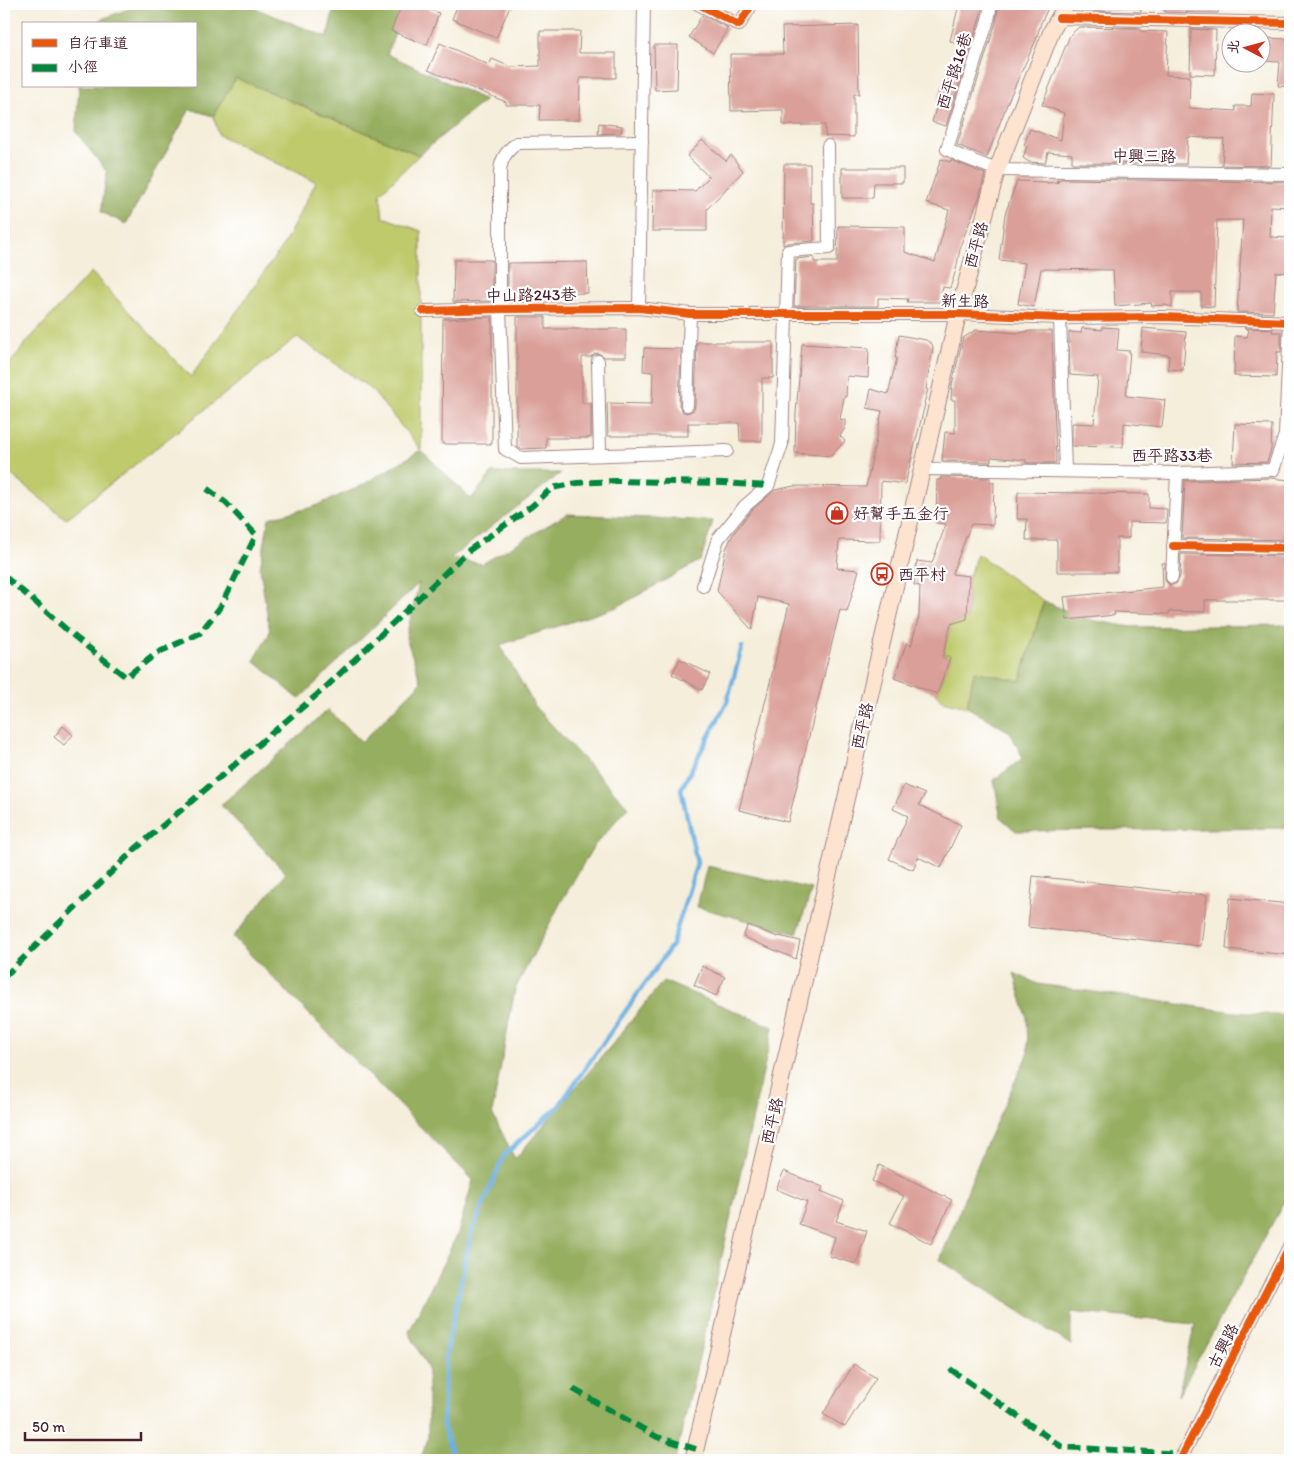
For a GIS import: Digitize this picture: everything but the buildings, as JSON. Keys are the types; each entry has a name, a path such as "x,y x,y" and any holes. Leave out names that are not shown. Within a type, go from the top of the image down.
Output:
{"main road":[{"name":"西平路","path":"693,1460 958,314 997,170 1052,30 1063,11"}],"street":[{"path":"639,308 644,4"},
{"path":"698,4 738,24 752,4"},
{"name":"西平路16巷","path":"992,4 947,149 997,170"},
{"path":"1063,11 1290,23"},
{"name":"中山路243巷","path":"642,141 517,143 502,159 500,173 500,309 505,449 521,458 727,451"},
{"path":"703,586 718,539 745,506 768,486 782,444 788,251 829,248 828,146"},
{"name":"中興三路","path":"997,170 1290,174"},
{"name":"中山路243巷","path":"423,311 639,308"},
{"name":"新生路","path":"639,308 690,314 958,314 1060,318 1163,316 1290,322"},
{"path":"687,405 690,314"},
{"path":"1060,318 1065,471"},
{"name":"西平路33巷","path":"922,469 1177,473 1273,470 1285,435 1290,322"},
{"path":"598,361 600,455"},
{"path":"1172,577 1177,473"},
{"path":"1172,546 1290,548"},
{"name":"古興路","path":"1180,1460 1290,1245"}],"green space":[{"path":"136,4 244,4 327,37 335,4 407,4 387,54 485,100 419,155 236,78 213,116 190,109 126,224 101,212 107,172 76,132 79,88 198,88 198,22 101,22 102,19 131,8"},
{"path":"236,78 419,155 380,193 383,217 421,231 421,450 370,388 297,337 66,519 4,469 4,372 24,345 91,272 191,377 284,244 316,182 219,135 213,116"},
{"path":"421,450 471,499 492,473 561,473 451,558 482,564 567,514 713,521 701,560 617,607 500,645 536,708 628,807 593,847 561,902 515,989 492,1113 515,1159 663,981 773,1027 675,1460 420,1460 428,1439 428,1369 409,1332 458,1233 473,1180 233,937 286,873 221,805 328,710 362,742 421,682 406,637 419,583 299,699 254,661 270,632 260,569 269,518 313,507 359,487"},
{"path":"977,554 1044,601 1020,682 975,672 967,707 942,701 937,694 950,658 943,655 951,624 967,619 969,576"},
{"path":"1044,601 1085,619 1131,627 1290,625 1290,828 1016,831 1001,818 994,780 1023,758 1010,732 967,707 974,671 1020,681"},
{"path":"707,866 812,889 797,934 697,907"},
{"path":"1014,973 1038,984 1234,1012 1290,1016 1290,1191 1178,1396 1195,1324 1071,1312 1071,1345 940,1260 984,1149 1028,1053 1027,1017"}],"waterway":[{"path":"454,1460 443,1425 446,1353 471,1234 504,1155 558,1107 672,945 697,863 681,789 727,702 742,647"}],"marked path":[{"path":"4,977 134,850 325,688 468,551 532,506 552,488 577,483 615,481 723,483 768,486"},
{"path":"4,576 75,637 126,677 157,653 200,633 221,606 256,535 226,503 206,488"},
{"path":"950,1369 1062,1447 1183,1454"},
{"path":"573,1389 657,1437 696,1449"}],"cycle path":[{"path":"698,4 739,25 752,4"},
{"path":"1059,18 1290,23"},
{"path":"423,311 639,308 690,314 958,314 1060,318 1163,317 1290,322"},
{"path":"1173,546 1290,548"},
{"path":"1180,1460 1290,1245"}],"place":[{"name":"好幫手五金行","path":"837,513"},
{"name":"西平村","path":"882,574"}]}
